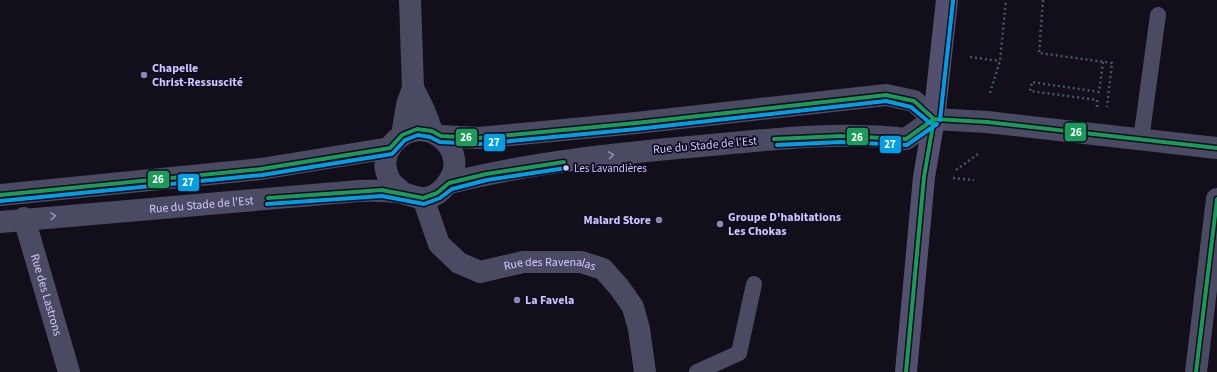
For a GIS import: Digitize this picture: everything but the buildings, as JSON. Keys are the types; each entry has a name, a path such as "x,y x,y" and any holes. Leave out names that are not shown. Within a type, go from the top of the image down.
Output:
{"main road":[{"path":"906,372 924,177 934,119 947,0"}],"street":[{"path":"410,0 413,88 396,141 386,161 387,173 391,181 413,196 438,194 449,183 455,167 452,150 437,134 413,88"},
{"path":"0,195 261,169 396,141 416,130 461,138 487,138 886,95 914,101 934,119 987,122 1217,148"},
{"name":"Rue du Stade de l'Est","path":"449,183 486,174 641,151 822,135 884,136 906,138 934,119"},
{"name":"Rue du Stade de l'Est","path":"0,222 24,218 359,191 382,190 413,196"},
{"name":"Rue des Ravenalas","path":"413,196 439,244 459,263 480,272 523,262 581,262 603,269 619,287 633,307 639,329 644,372"},
{"path":"1196,372 1217,199"},
{"name":"Rue des Lastrons","path":"24,218 69,372"}],"lane":[{"path":"1141,140 1158,15"},
{"path":"698,372 739,353 754,284"}],"path":[{"path":"989,97 1000,61 1006,0"},
{"path":"1043,0 1039,53 1112,63 1106,112"},
{"path":"1096,111 1098,100 1030,91 1032,82 1099,92 1103,62"}],"transit line":[{"name":"27","path":"940,120 953,1"},
{"name":"26","path":"0,195 261,169 390,148 402,135 417,129 432,131 441,136 479,138 636,123 886,95 914,101 934,119"},
{"name":"27","path":"1,201 262,175 392,154 405,140 418,135 430,137 440,142 480,144 637,129 886,101 911,107 930,123"},
{"name":"26","path":"934,119 987,122 1217,148"},
{"name":"26","path":"774,139 840,136 906,139 934,119"},
{"name":"26","path":"906,372 924,177 934,119"},
{"name":"27","path":"777,145 841,142 907,145 937,124"},
{"name":"26","path":"268,198 382,190 423,198 437,193 449,183 486,174 564,162"},
{"name":"27","path":"267,204 382,196 424,204 440,198 452,189 487,180 566,168"},
{"name":"26","path":"1196,372 1217,199"}],"place":[{"name":"Chapelle Christ-Ressuscité","path":"144,75"},
{"name":"Les Lavandières","path":"566,168"},
{"name":"Malard Store","path":"659,220"},
{"name":"Groupe D'habitations Les Chokas","path":"720,224"},
{"name":"La Favela","path":"517,300"}]}
